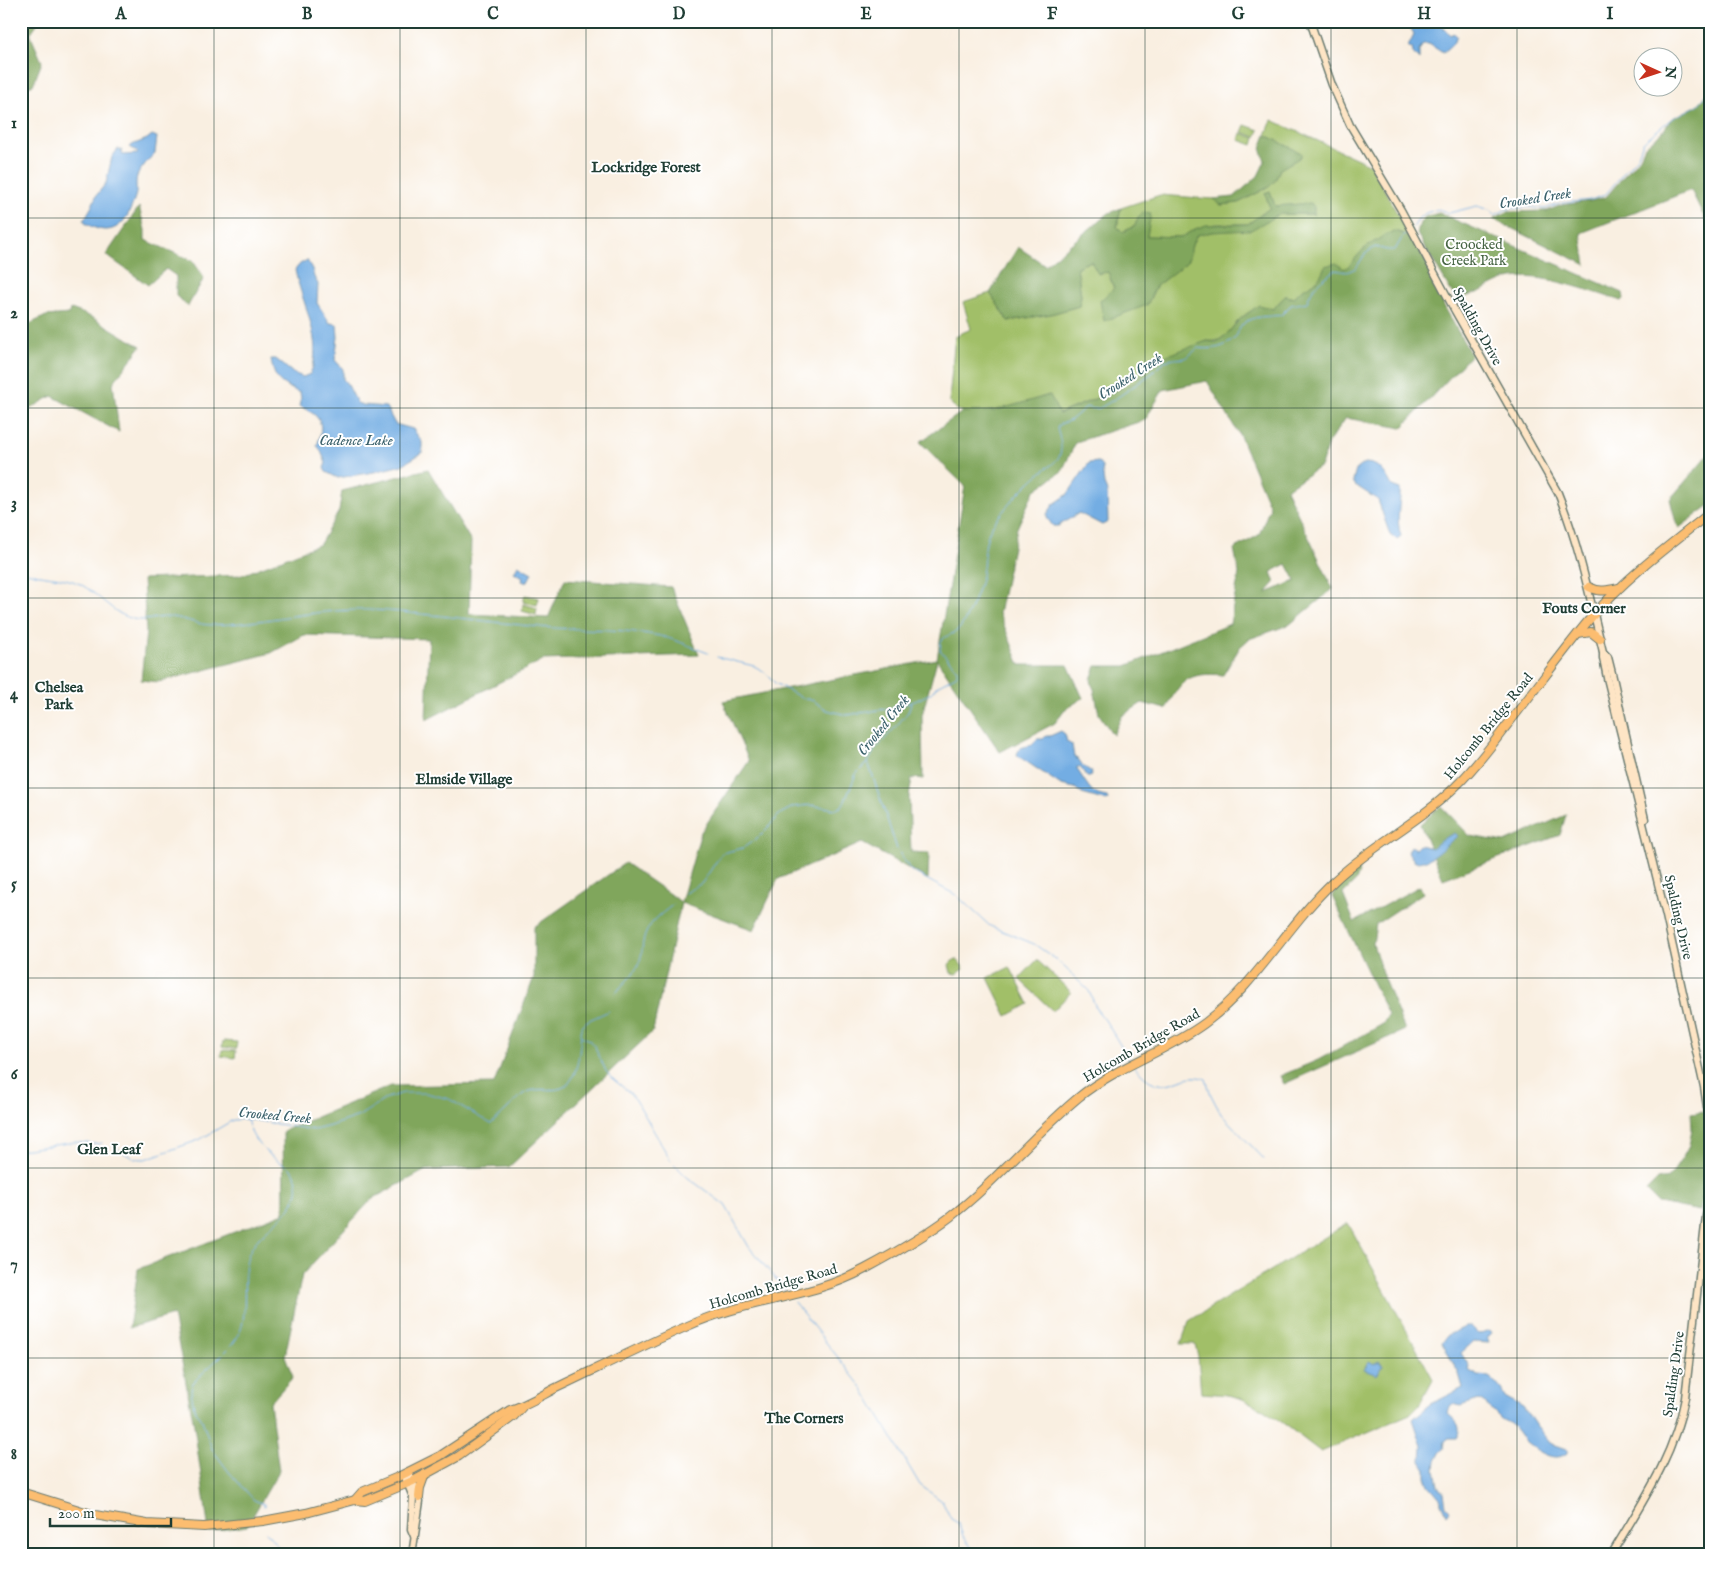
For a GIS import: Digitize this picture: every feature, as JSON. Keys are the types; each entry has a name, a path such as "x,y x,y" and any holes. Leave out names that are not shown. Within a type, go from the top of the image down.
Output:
{"main road":[{"name":"Spalding Drive","path":"1310,21 1332,85 1350,125 1401,210 1455,311 1558,493 1568,518 1589,587 1603,652 1602,658 1653,860 1702,1077 1710,1126"},
{"name":"Holcomb Bridge Road","path":"354,1500 362,1492 407,1473 453,1449 510,1410 522,1407 555,1388 707,1318 737,1308 811,1291 840,1282 872,1265 951,1217 1079,1096 1102,1080 1190,1033 1226,1006 1260,969 1330,884 1431,808 1456,786 1479,761 1595,613 1620,588 1710,513"},
{"path":"1589,587 1598,592 1620,588"},
{"path":"1578,634 1591,632 1600,639"},
{"name":"Spalding Drive","path":"1611,1555 1668,1455 1680,1421 1685,1398 1710,1182"},
{"name":"Holcomb Bridge Road","path":"354,1500 364,1501 425,1474 466,1451 514,1416 522,1407"},
{"path":"407,1473 414,1500 411,1529 414,1536"},
{"path":"412,1555 418,1518 420,1488 425,1474"},
{"path":"410,1482 419,1497"},
{"path":"21,1492 109,1518 181,1527 217,1526 263,1521 306,1513 354,1500"}],"green space":[{"path":"21,21 39,21 30,34 42,62 33,85 21,86"},
{"path":"1710,91 1710,229 1691,190 1581,233 1586,265 1493,219 1507,212 1547,211 1562,205 1606,197 1640,157 1645,146 1664,130 1671,119 1698,105"},
{"path":"1272,120 1371,165 1410,237 1394,231 1363,250 1351,265 1344,269 1325,266 1317,280 1299,292 1294,298 1285,296 1273,309 1259,306 1246,314 1222,338 1207,341 1152,364 1131,384 1058,414 1049,395 1005,408 982,412 961,411 954,407 949,401 955,336 971,329 963,302 990,293 1008,321 1051,314 1079,306 1081,296 1077,267 1091,261 1108,272 1114,289 1147,305 1156,286 1187,262 1197,235 1266,221 1279,214 1314,214 1288,206 1275,206 1270,191 1265,193 1270,208 1248,224 1216,224 1195,229 1182,237 1147,236 1150,213 1138,217 1135,226 1123,232 1117,227 1121,208 1160,195 1213,199 1222,205 1238,203 1269,187 1275,181 1280,169 1301,153 1266,135"},
{"path":"1245,125 1259,130 1256,137 1242,132"},
{"path":"1241,133 1255,138 1253,145 1239,140"},
{"path":"1266,135 1301,153 1301,157 1280,169 1275,181 1269,187 1238,203 1221,205 1213,199 1234,197 1258,176 1265,161 1261,148"},
{"path":"1270,191 1275,206 1311,203 1314,207 1314,214 1279,214 1251,230 1212,232 1197,235 1187,262 1156,286 1147,305 1104,321 1100,301 1114,288 1108,272 1098,274 1091,261 1077,267 1081,296 1079,306 1051,314 1008,321 990,293 1018,247 1045,265 1109,213 1121,208 1117,227 1123,232 1135,226 1138,217 1144,212 1151,213 1147,236 1182,237 1206,225 1248,224 1270,208 1265,193"},
{"path":"139,207 145,230 145,240 193,261 204,278 188,306 176,296 176,276 166,269 148,285 106,255"},
{"name":"Croocked Creek Park","path":"1439,213 1623,293 1624,299 1622,301 1550,280 1521,277 1501,281 1468,296 1454,296 1417,234 1423,219"},
{"path":"1394,231 1409,237 1418,248 1439,288 1443,304 1471,355 1402,428 1346,418 1328,443 1321,466 1286,489 1333,589 1289,625 1249,639 1240,647 1223,675 1202,675 1187,680 1176,691 1166,709 1142,703 1122,716 1113,735 1099,714 1091,679 1096,666 1126,666 1230,624 1239,573 1234,549 1259,535 1270,507 1240,436 1207,381 1163,390 1145,420 1076,442 1062,471 1034,491 1017,528 999,613 1020,665 1068,665 1083,698 1064,710 1055,723 1000,752 937,660 922,715 923,779 912,778 909,797 911,852 929,853 928,879 862,843 778,879 754,930 681,903 653,1031 509,1167 426,1170 372,1199 302,1275 285,1356 293,1377 270,1403 279,1471 247,1526 209,1532 194,1425 173,1315 129,1328 138,1269 284,1213 283,1131 391,1086 494,1084 534,977 534,927 625,863 681,902 701,832 749,761 723,701 937,659 965,486 920,442 962,412 994,411 1050,395 1059,414 1131,384 1152,364 1167,355 1207,341 1216,342 1226,335 1240,319 1259,305 1273,309 1285,296 1294,298 1299,292 1317,280 1325,266 1336,263 1344,269 1364,249","holes":["1287,564 1296,581 1266,593 1275,583 1271,572"]},
{"path":"71,309 98,321 141,346 113,383 119,432 52,396 21,414 21,328 46,316 69,314"},
{"path":"1710,453 1710,505 1679,528 1670,499"},
{"path":"428,469 471,541 469,614 548,618 565,579 671,587 699,655 543,660 426,720 429,639 304,635 271,653 158,682 141,680 146,632 143,579 242,575 320,544 339,511 342,491"},
{"path":"525,595 539,598 537,605 523,602"},
{"path":"523,604 537,608 536,615 522,611"},
{"path":"1441,806 1470,836 1505,842 1566,815 1560,835 1443,879 1420,824"},
{"path":"1360,868 1356,881 1343,894 1354,922 1420,886 1423,893 1376,924 1373,944 1384,979 1405,1030 1284,1084 1280,1076 1318,1060 1383,1024 1388,1015 1332,896 1339,885"},
{"path":"956,959 964,969 957,974 951,973 949,965"},
{"path":"1037,960 1071,992 1053,1011 1019,979"},
{"path":"1010,967 1029,1004 1007,1016 988,978"},
{"path":"223,1041 237,1042 236,1049 222,1047"},
{"path":"222,1050 236,1051 235,1058 221,1056"},
{"path":"1704,1111 1706,1161 1700,1211 1658,1203 1646,1191 1657,1180 1669,1178 1689,1146 1692,1128 1691,1113"},
{"path":"1348,1223 1433,1379 1419,1405 1410,1414 1321,1452 1282,1422 1251,1403 1240,1398 1221,1394 1201,1393 1198,1356 1195,1344 1181,1344 1189,1321"}],"water":[{"path":"1398,21 1438,21 1450,35 1453,33 1457,37 1443,53 1429,44 1423,44 1419,51 1419,60 1413,53 1412,48 1408,47 1414,35 1412,30"},
{"path":"152,135 157,137 155,153 138,174 132,207 123,222 111,229 104,230 85,223 84,220 96,196 106,183 112,157 118,149 121,149 123,155 137,154 138,152 130,147"},
{"name":"Cadence Lake","path":"307,260 318,284 317,303 330,323 337,324 338,337 335,360 343,369 343,379 357,403 386,407 395,424 413,429 422,442 422,453 402,465 338,478 326,472 324,468 326,463 317,446 321,431 319,421 312,413 299,406 300,393 280,381 274,373 271,359 276,359 293,373 303,377 310,374 314,362 313,336 295,270"},
{"path":"1098,462 1102,467 1104,484 1107,491 1108,522 1102,525 1079,513 1058,526 1053,526 1047,518 1047,514 1054,504 1067,495 1089,463"},
{"path":"1365,463 1379,467 1385,473 1392,486 1400,489 1398,517 1401,536 1397,539 1390,535 1378,500 1355,485 1353,481 1356,470"},
{"path":"518,565 532,573 527,583 522,581 523,577 514,572"},
{"path":"1061,731 1065,734 1067,742 1072,745 1074,757 1092,772 1090,777 1087,777 1080,767 1077,767 1084,780 1095,793 1107,797 1107,801 1082,794 1075,788 1061,785 1018,756 1020,748 1032,745 1037,739 1043,739 1046,736"},
{"path":"1455,833 1458,836 1428,859 1415,862 1408,852 1411,846 1415,849 1419,845 1432,848 1444,838"},
{"path":"1465,1327 1471,1327 1478,1334 1489,1330 1491,1333 1487,1337 1489,1343 1473,1342 1461,1353 1469,1366 1468,1370 1493,1380 1505,1397 1523,1407 1550,1443 1567,1449 1567,1453 1556,1457 1540,1452 1525,1441 1515,1428 1479,1400 1460,1406 1454,1404 1450,1406 1448,1414 1456,1422 1459,1431 1456,1438 1449,1438 1445,1441 1444,1449 1436,1461 1435,1470 1438,1486 1444,1493 1446,1506 1450,1510 1447,1514 1440,1498 1429,1485 1426,1477 1426,1469 1421,1461 1422,1446 1413,1419 1431,1404 1463,1388 1459,1374 1442,1343 1448,1335"},
{"path":"1369,1361 1374,1364 1380,1361 1383,1366 1377,1375 1364,1370"}],"waterway":[{"name":"Crooked Creek","path":"1413,228 1419,218 1426,213 1438,209 1449,213 1477,206 1489,210 1495,215 1507,209 1528,207 1545,209 1562,203 1590,200 1605,195 1638,156 1643,142 1671,119 1698,105 1710,91"},
{"name":"Crooked Creek","path":"717,657 754,666 765,672 775,683 800,697 814,701 827,710 847,715 892,708 915,701 931,693 937,686 957,675 957,669 940,650 941,641 961,627 972,605 981,581 986,542 990,529 1017,495 1058,459 1061,447 1057,428 1060,424 1071,420 1086,407 1100,408 1151,374 1164,361 1186,358 1198,348 1208,349 1222,346 1235,338 1240,327 1247,321 1281,315 1291,305 1307,302 1318,283 1335,270 1347,272 1356,268 1365,254 1375,247 1395,250 1403,236 1409,233"},
{"path":"21,570 73,581 87,588 119,613 138,620 172,617 211,625 336,611 383,611 546,627 640,633 668,638 708,653"},
{"name":"Crooked Creek","path":"685,893 702,883 722,853 743,848 760,836 780,814 793,807 810,805 836,809 841,807 856,774 908,712 911,703"},
{"path":"868,762 897,849 911,871 956,895 990,926 1034,944 1057,960 1089,991 1097,1010 1130,1061"},
{"name":"Crooked Creek","path":"616,993 638,966 645,935 651,925 674,904"},
{"name":"Crooked Creek","path":"113,1144 127,1155 145,1159 199,1140 233,1120 247,1119 314,1130 359,1116 387,1098 403,1093 426,1093 449,1099 491,1124 523,1094 536,1090 558,1089 566,1086 571,1080 578,1063 582,1026 587,1021 609,1011"},
{"path":"581,1036 589,1040 595,1047 606,1071 636,1100 671,1161 687,1177 725,1205 749,1247 786,1291"},
{"path":"1134,1066 1154,1083 1171,1083 1196,1077 1206,1079 1211,1095 1221,1114 1264,1159"},
{"path":"247,1119 249,1127 259,1144 268,1154 293,1171 297,1187 295,1198 282,1216 257,1240 247,1258 244,1316 238,1336 229,1348 193,1383 191,1391 194,1408 202,1420 212,1449 254,1500 264,1504 264,1506"},
{"name":"Crooked Creek","path":"21,1150 75,1142 102,1143"},
{"path":"794,1302 863,1389 920,1485 942,1501 951,1519 958,1523 963,1536 977,1555"},
{"path":"266,1532 277,1545 278,1555"}],"district":[{"name":"Lockridge Forest","path":"646,167"},
{"name":"Fouts Corner","path":"1584,608"},
{"name":"Chelsea Park","path":"59,696"},
{"name":"Elmside Village","path":"464,779"},
{"name":"Glen Leaf","path":"109,1149"},
{"name":"The Corners","path":"804,1418"}]}
